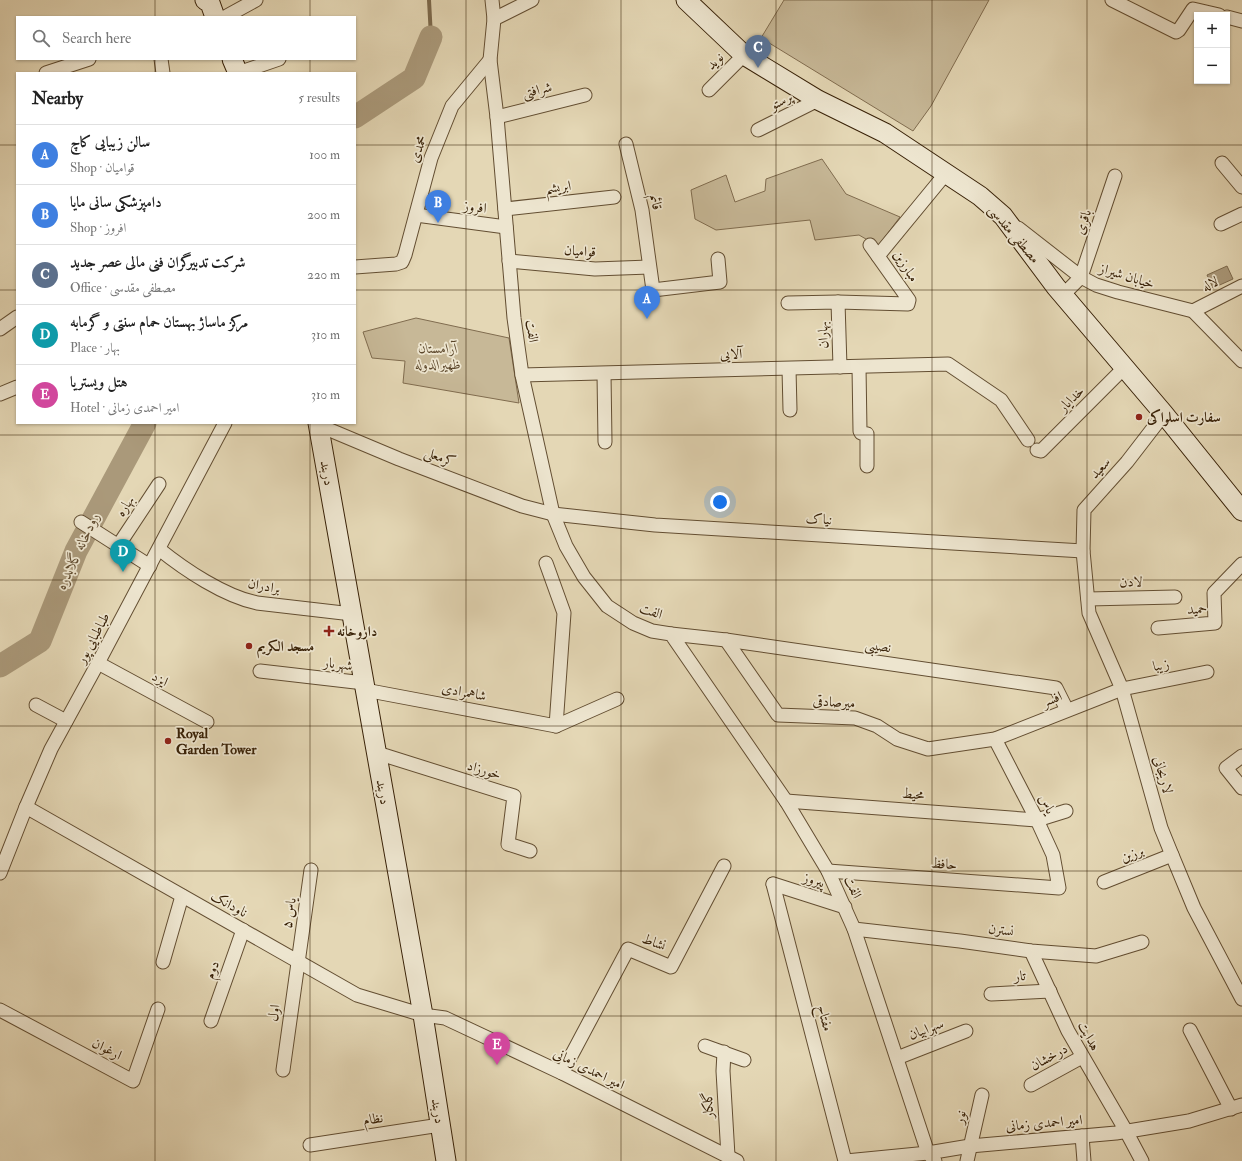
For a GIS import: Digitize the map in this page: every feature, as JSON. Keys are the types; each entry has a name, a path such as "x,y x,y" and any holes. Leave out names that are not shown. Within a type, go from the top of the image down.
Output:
{"main road":[{"name":"مصطفی مقدسی","path":"688,1 744,56 818,100 885,133 947,172 980,196 1003,216 1063,295 1164,414 1242,511"},
{"path":"232,60 238,72"},
{"name":"دربند","path":"318,424 423,1015 446,1161"}],"street":[{"path":"227,16 256,0"},
{"path":"490,60 494,19 492,0"},
{"path":"494,19 532,0"},
{"path":"1112,0 1178,32 1193,9 1206,12"},
{"path":"1230,18 1242,21"},
{"name":"نوید","path":"709,90 744,56"},
{"path":"49,72 85,60"},
{"path":"161,60 163,72"},
{"path":"241,72 276,60"},
{"name":"الفت","path":"490,60 497,117 514,318 522,375 553,514 566,546 584,577 607,606 633,623 652,631 671,634 786,801 828,871 854,929 932,1157"},
{"name":"محمدی","path":"356,267 396,264 402,262 416,215 430,158 452,106 490,60"},
{"name":"شرافتی","path":"497,117 585,95"},
{"name":"پرستو","path":"758,130 818,100"},
{"name":"قائم","path":"626,144 642,210 653,290 720,282 718,260"},
{"path":"1222,163 1242,187"},
{"name":"مبارزین","path":"788,304 838,302 908,304 909,300 878,256 947,172"},
{"name":"باقری","path":"1081,277 1115,176"},
{"name":"ابریشم","path":"505,209 614,197"},
{"path":"1221,224 1242,214"},
{"name":"افروز","path":"416,215 506,227"},
{"name":"خیابان شیراز","path":"1003,216 1081,277 1096,285 1193,311"},
{"path":"870,245 878,256"},
{"name":"قوامیان","path":"509,261 595,269 649,267"},
{"path":"1063,295 1081,277"},
{"name":"لاله","path":"1193,311 1242,286"},
{"name":"بهاران","path":"838,302 840,367"},
{"path":"1193,311 1242,361"},
{"path":"0,329 16,318"},
{"name":"آلایی","path":"522,375 948,364 1000,400 1028,440"},
{"path":"859,367 860,431 861,433 866,433 867,435 867,466"},
{"name":"خدایار","path":"1037,450 1041,451 1125,367"},
{"path":"789,369 790,410"},
{"path":"604,374 605,442"},
{"path":"0,394 16,387"},
{"name":"سعید","path":"1083,551 1084,510 1127,462 1164,414"},
{"name":"طباطبایی پور","path":"0,873 51,749 224,424"},
{"name":"کرمعلی","path":"318,424 398,459 522,506 553,514"},
{"name":"بهاره","path":"118,546 159,484"},
{"name":"نیاک","path":"553,514 655,524 1083,551"},
{"path":"81,522 150,566"},
{"name":"برادران","path":"159,549 201,579 245,600 257,603 352,614"},
{"name":"لاریجانی","path":"1083,551 1089,613 1122,689 1161,828 1194,908 1242,999"},
{"path":"546,563 564,613 556,726 617,699"},
{"name":"حمید","path":"1158,628 1215,623 1214,593 1242,564"},
{"name":"لادن","path":"1088,599 1175,597"},
{"name":"نصیبی","path":"671,634 726,640 1056,688 1067,710"},
{"name":"میرصادقی","path":"726,640 778,715 855,718 877,726 898,739 928,749 995,739"},
{"name":"ایزد","path":"98,663 207,722"},
{"name":"شهریار","path":"260,671 365,686"},
{"name":"زیبا","path":"1122,689 1207,672"},
{"name":"شاهمرادی","path":"365,686 556,726"},
{"name":"افسر","path":"995,739 1122,689"},
{"path":"36,705 66,721"},
{"name":"یاس","path":"995,739 1037,820 1052,855 1059,888"},
{"name":"خورزاد","path":"376,753 514,796 508,844 530,851"},
{"path":"1242,756 1226,768 1242,788"},
{"name":"محیط","path":"786,801 1037,820"},
{"name":"ناودانک","path":"26,807 357,995 423,1015"},
{"path":"1037,820 1066,811"},
{"name":"برزین","path":"1104,882 1172,855"},
{"name":"نشاط","path":"562,1073 628,949 670,967 724,866"},
{"name":"یاس ۵","path":"297,961 311,870"},
{"name":"حافظ","path":"828,871 1059,888"},
{"name":"پیروز","path":"773,884 845,907"},
{"name":"مفتاح","path":"773,884 846,1161"},
{"path":"163,962 182,896"},
{"name":"نسترن","path":"854,929 1031,951 1096,956 1142,942"},
{"name":"دوم","path":"211,1020 243,930"},
{"name":"هدایت","path":"1031,951 1068,1031 1142,1161"},
{"name":"اول","path":"283,1070 297,961"},
{"name":"تار","path":"991,994 1050,991"},
{"name":"ارغوان","path":"0,1010 132,1080 158,1009"},
{"name":"امیر احمدی زمانی","path":"423,1015 445,1018 562,1073 732,1159"},
{"path":"1190,1030 1236,1107"},
{"name":"سهرابیان","path":"897,1058 966,1031"},
{"path":"705,1046 744,1060"},
{"name":"گلکار","path":"724,1052 723,1071 732,1159"},
{"name":"درخشان","path":"1031,1085 1082,1057"},
{"name":"نور","path":"967,1161 982,1095"},
{"name":"امیر احمدی زمانی","path":"846,1161 932,1157 970,1146 1126,1132 1189,1121 1236,1107"},
{"name":"نظام","path":"310,1145 440,1125"},
{"path":"1082,1136 1084,1161"}],"green space":[{"path":"784,0 989,0 931,106 913,131 761,38"},
{"path":"822,159 846,194 900,217 878,246 859,235 815,240 810,220 716,230 695,219 691,190 726,175 735,202 765,191 766,179"},
{"name":"آرامستان ظهیرالدوله","path":"416,318 509,338 519,403 403,383 405,361 372,358 363,332"}],"shaded area":[{"path":"1227,266 1233,279 1213,288 1207,275"}],"waterway":[{"name":"رودخانه گلابدره","path":"429,0 431,37"},
{"name":"رودخانه گلابدره","path":"356,116 414,78 431,37"},
{"name":"رودخانه گلابدره","path":"0,666 40,641 76,551 144,424"}],"place":[{"name":"شرکت تدبیرگران فنی مالی عصر جدید","path":"758,68"},
{"name":"دامپزشکی سانی مایا","path":"438,223"},
{"name":"سالن زیبایی کاچ","path":"647,319"},
{"name":"سفارت اسلواکی","path":"1139,417"},
{"name":"مرکز ماساژ بهستان حمام سنتی و گرمابه","path":"123,572"},
{"name":"داروخانه","path":"329,631"},
{"name":"مسجد الکریم","path":"249,646"},
{"name":"Royal Garden Tower","path":"168,741"},
{"name":"هتل ویستریا","path":"497,1065"}]}
